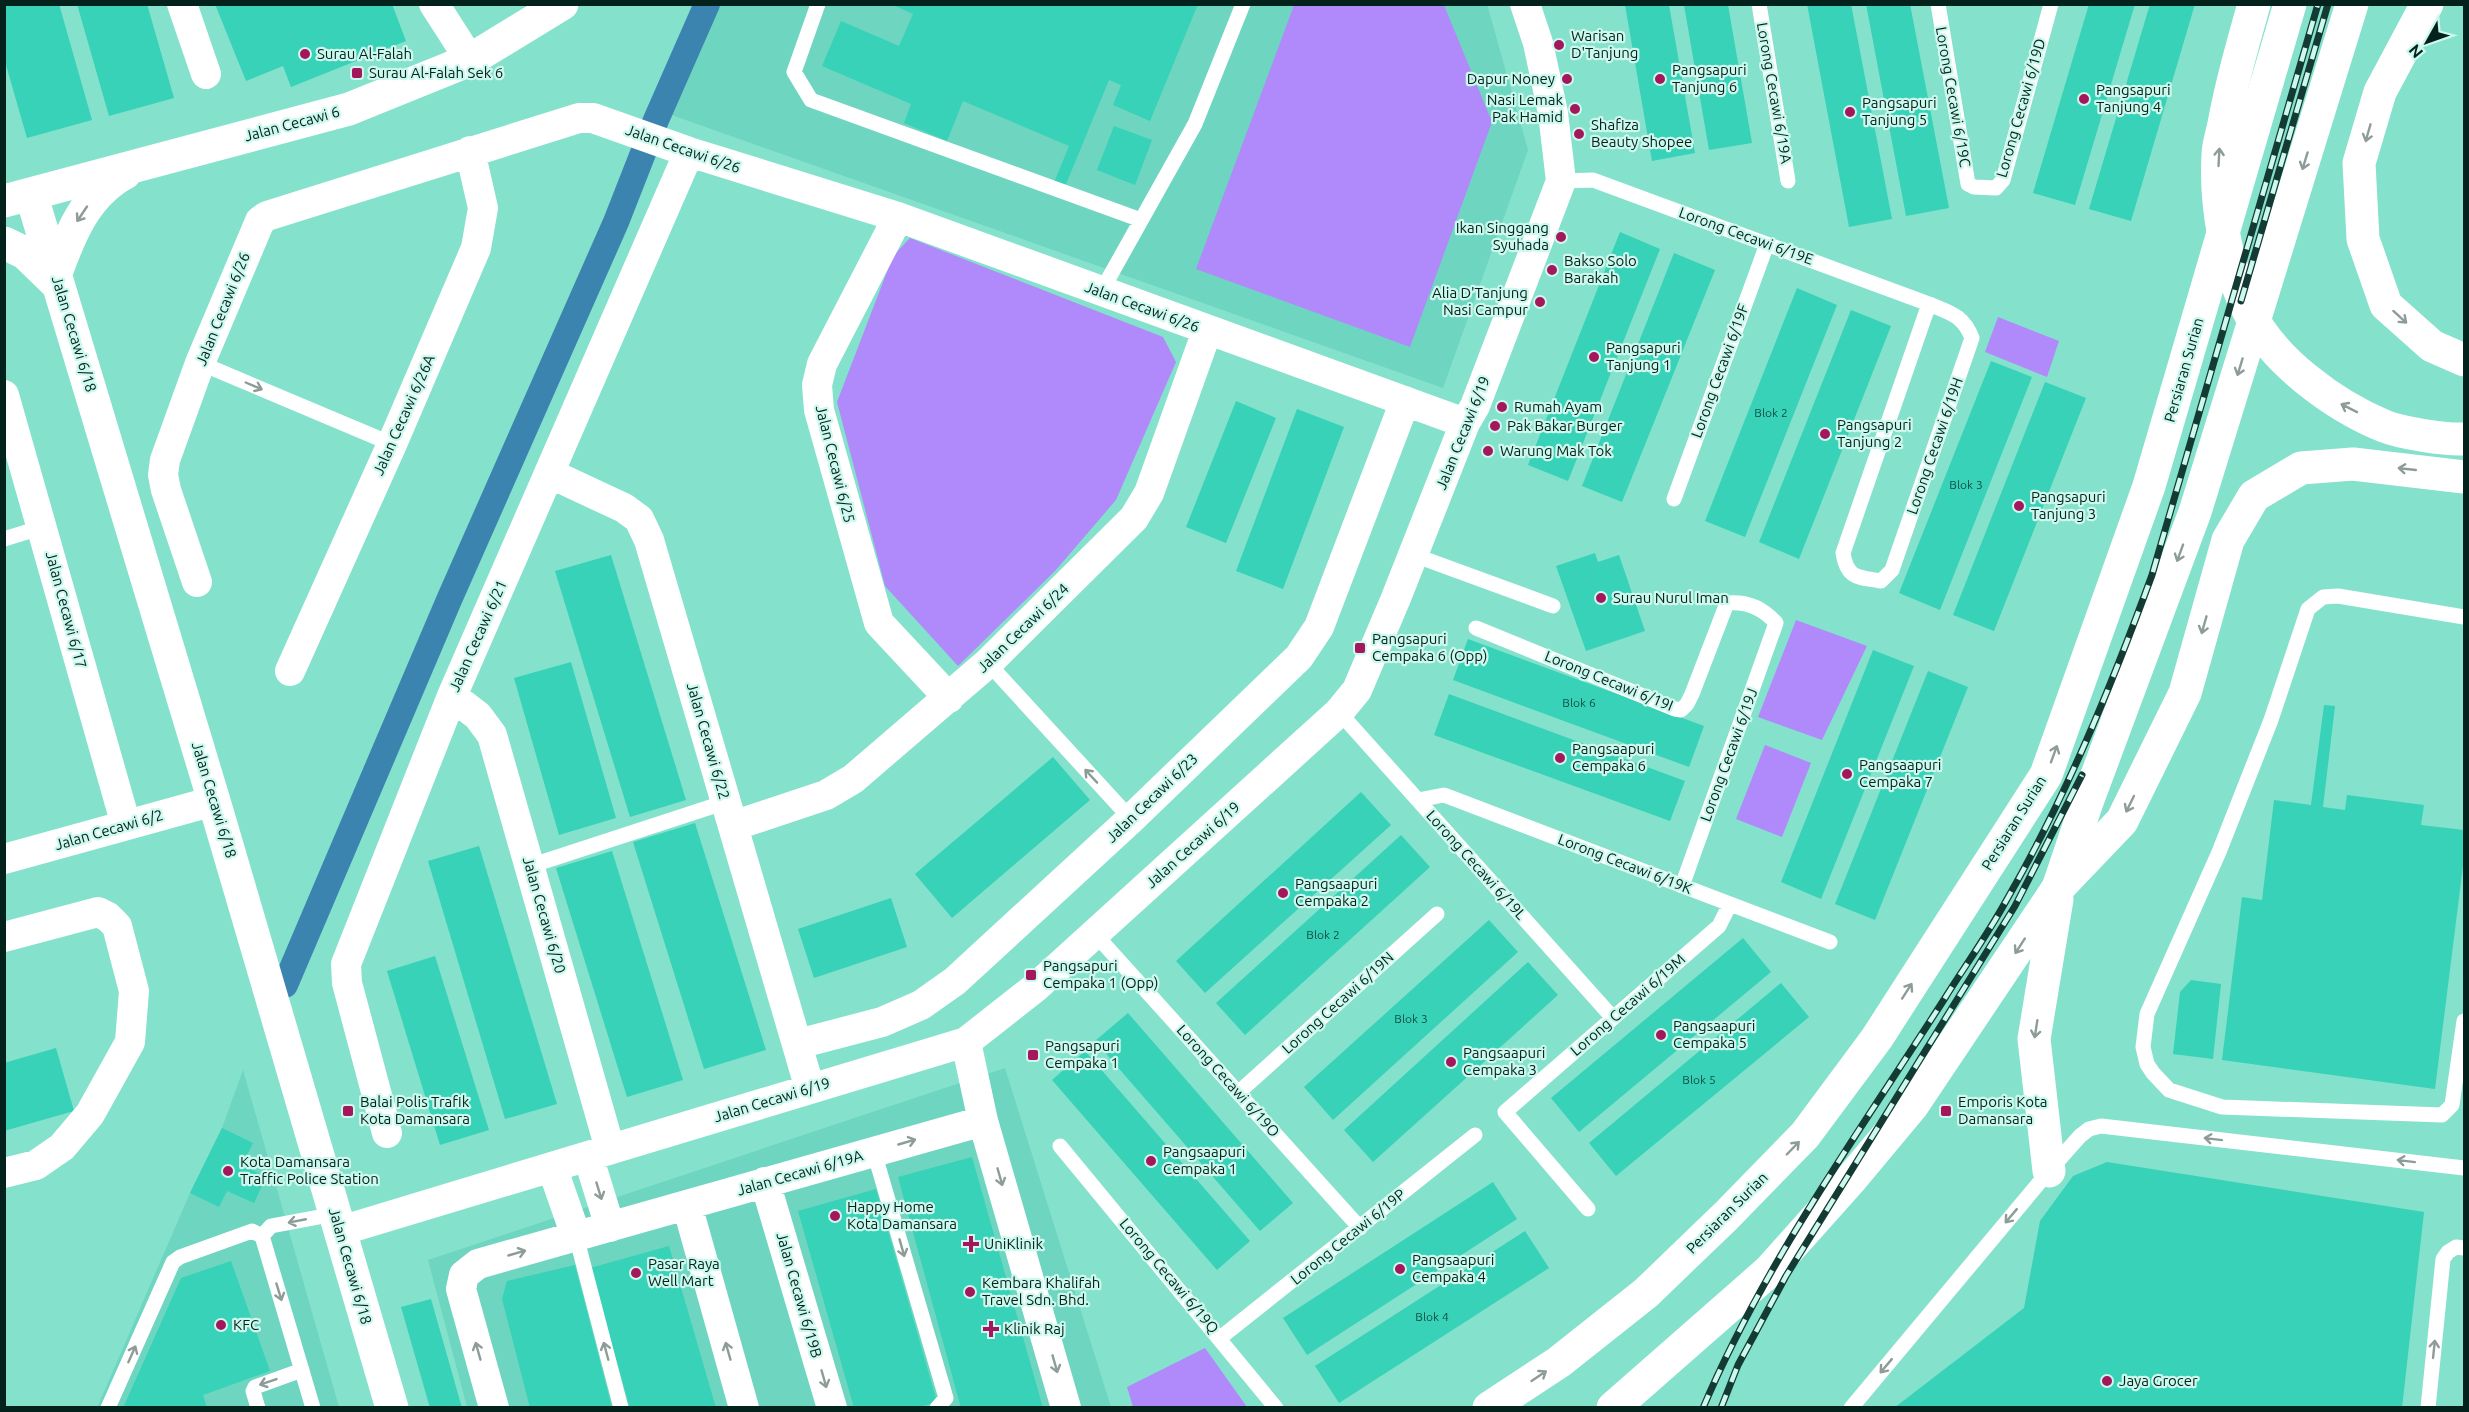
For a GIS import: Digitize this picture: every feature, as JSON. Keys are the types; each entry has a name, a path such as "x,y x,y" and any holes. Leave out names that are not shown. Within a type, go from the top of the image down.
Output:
{"main road":[{"name":"Jalan Cecawi 6","path":"18,197 349,108 470,60 562,4"},
{"path":"2253,4 2229,93 2218,154 2220,205 2231,263 2248,311 2271,345 2304,377 2338,402 2386,427 2453,440 2464,439"},
{"name":"Persiaran Surian","path":"1489,1407 1559,1362 1646,1293 1805,1135 1877,1038 2046,775 2149,486 2290,4"},
{"path":"2049,1171 2034,1039 2058,888 2087,802 2195,512 2352,4"},
{"path":"2319,116 2340,84 2370,4"},
{"path":"2400,4 2380,92 2359,163 2363,239 2386,305 2432,346 2464,360"},
{"path":"2380,92 2427,4"},
{"path":"4,243 25,253 58,280 72,230 84,210 100,192 120,176 142,164"},
{"name":"Jalan Cecawi 6/18","path":"18,197 58,280 392,1407"},
{"path":"1613,1407 1769,1271 1852,1178 1912,1106 2058,888 2122,821 2185,693 2228,540 2254,496 2301,468 2352,464 2464,477"}],"street":[{"path":"182,4 206,74"},
{"path":"434,4 470,60"},
{"name":"Jalan Cecawi 6/19","path":"338,1223 599,1153 803,1065 966,1042 1036,987 1340,712 1357,690 1414,555 1465,423 1475,406 1561,181 1553,112 1538,44 1525,4"},
{"name":"Jalan Cecawi 6/26","path":"197,582 166,490 163,467 200,363 258,224 263,218 579,118 593,118 689,152 898,217 1465,423"},
{"name":"Jalan Cecawi 6/26A","path":"290,671 392,444 476,248 483,207 470,151"},
{"name":"Jalan Cecawi 6/21","path":"387,1133 347,983 346,964 452,696 689,152"},
{"name":"Jalan Cecawi 6/25","path":"898,217 822,364 817,386 819,410 879,623 949,698"},
{"name":"Jalan Cecawi 6/24","path":"730,814 825,795 853,779 988,663 1134,518 1149,493 1207,331"},
{"name":"Jalan Cecawi 6/17","path":"4,395 126,825"},
{"name":"Jalan Cecawi 6/23","path":"803,1065 882,1022 921,1005 955,981 1131,819 1299,657 1319,627 1405,401"},
{"name":"Jalan Cecawi 6/22","path":"549,473 624,508 639,519 649,540 803,1065"},
{"name":"Jalan Cecawi 6/20","path":"452,696 478,716 492,735 530,866 599,1153 610,1227"},
{"name":"Jalan Cecawi 6/2","path":"4,859 214,801"},
{"path":"4,937 98,912 108,916 117,926 134,991 130,1042 90,1114 62,1147 36,1165 4,1173"},
{"path":"966,1042 983,1121 1066,1407"},
{"name":"Jalan Cecawi 6/19A","path":"494,1407 461,1289 464,1275 478,1264 983,1121"},
{"path":"552,1167 576,1236"},
{"name":"Jalan Cecawi 6/19B","path":"765,1182 832,1407"},
{"path":"687,1205 744,1407"}],"lane":[{"path":"818,4 794,72 811,100 1141,220"},
{"path":"1101,292 1195,124 1243,4"},
{"name":"Lorong Cecawi 6/19A","path":"1759,4 1788,181"},
{"name":"Lorong Cecawi 6/19C","path":"1938,4 1968,184 1974,187"},
{"name":"Lorong Cecawi 6/19D","path":"1974,187 1996,188 2003,180 2050,4"},
{"name":"Lorong Cecawi 6/19E","path":"1561,181 1593,180 1929,304"},
{"name":"Lorong Cecawi 6/19F","path":"1674,498 1767,244"},
{"name":"Lorong Cecawi 6/19H","path":"1929,304 1955,315 1967,325 1972,338 1892,570 1881,581 1855,577 1845,568 1843,553 1929,304"},
{"path":"200,363 392,444"},
{"path":"4,539 43,527"},
{"path":"1414,555 1553,606"},
{"path":"2464,617 2338,596 2323,597 2308,609 2271,720 2228,830 2148,1014 2143,1047 2147,1064 2153,1074 2169,1090 2222,1107 2442,1115 2452,1105 2461,1084 2464,1022"},
{"name":"Lorong Cecawi 6/19I","path":"1476,628 1681,710 1688,704 1727,603 1741,601 1767,612 1776,623"},
{"name":"Lorong Cecawi 6/19J","path":"1682,886 1776,623"},
{"path":"988,663 1131,819"},
{"name":"Lorong Cecawi 6/19L","path":"1340,712 1613,1018"},
{"name":"Lorong Cecawi 6/19K","path":"1418,800 1444,795 1830,942"},
{"path":"530,866 730,814"},
{"name":"Lorong Cecawi 6/19M","path":"1588,1209 1505,1112 1719,926 1730,904"},
{"name":"Lorong Cecawi 6/19N","path":"1239,1092 1437,914"},
{"name":"Lorong Cecawi 6/19O","path":"1095,934 1360,1228"},
{"path":"1851,1407 2049,1171 2089,1129 2101,1126 2464,1168"},
{"name":"Lorong Cecawi 6/19P","path":"1220,1338 1475,1135"},
{"name":"Lorong Cecawi 6/19Q","path":"1060,1146 1276,1407"},
{"path":"874,1152 946,1398 937,1407"},
{"path":"262,1236 271,1226 338,1223"},
{"path":"108,1407 173,1262 180,1257 252,1231 262,1236 313,1407"},
{"path":"576,1236 621,1407"},
{"path":"2428,1407 2443,1259 2456,1247 2464,1248"},
{"path":"258,1407 253,1391 255,1387 302,1370"}],"shaded area":[{"path":"1487,4 1528,150 1443,388 666,113 715,5"},
{"path":"1294,5 1444,5 1492,122 1410,347 1196,269"},
{"path":"910,238 1163,337 1176,362 1116,500 1055,571 958,666 885,586 837,402 893,256"},
{"path":"1998,317 2059,341 2047,377 1985,352"},
{"path":"1796,620 1867,646 1822,740 1758,717"},
{"path":"1765,745 1811,763 1782,837 1736,819"},
{"path":"1005,1068 1111,1407 467,1407 428,1260"},
{"path":"243,1070 339,1407 97,1408 190,1193 222,1128"},
{"path":"1205,1348 1247,1407 1133,1407 1127,1387"}],"building":[{"path":"4,4 59,4 92,120 27,138 4,58"},
{"path":"77,4 147,4 174,98 109,116"},
{"name":"Surau Al-Falah","path":"215,4 392,4 406,41 291,87 283,66 246,81"},
{"path":"891,4 1198,4 1150,121 1113,105 1121,85 1109,80 1064,189 1053,185 1069,146 963,101 947,141 904,123 911,104 822,66 841,21 899,46 913,14"},
{"name":"Pangsapuri Tanjung 5","path":"1807,4 1851,4 1892,219 1849,227"},
{"path":"1866,4 1910,4 1949,208 1906,216"},
{"name":"Pangsapuri Tanjung 4","path":"2089,4 2135,4 2075,205 2033,193"},
{"path":"2150,4 2195,4 2131,221 2089,209"},
{"name":"Pangsapuri Tanjung 6","path":"1625,5 1669,5 1695,153 1652,161"},
{"path":"1684,5 1728,5 1752,143 1709,150"},
{"path":"1114,126 1152,140 1135,185 1097,170"},
{"name":"Pangsapuri Tanjung 1","path":"1620,232 1660,249 1568,481 1528,465"},
{"path":"1674,253 1715,270 1622,502 1582,486"},
{"name":"Pangsapuri Tanjung 2","path":"1797,288 1837,305 1745,537 1705,521"},
{"name":"Pangsapuri Tanjung 2","path":"1851,310 1891,326 1799,559 1759,542"},
{"name":"Pangsapuri Tanjung 3","path":"1991,361 2032,377 1940,610 1899,593"},
{"name":"Pangsapuri Tanjung 3","path":"2045,382 2086,398 1994,631 1953,615"},
{"path":"1236,401 1276,418 1226,543 1186,527"},
{"path":"1297,409 1344,427 1283,589 1236,571"},
{"name":"Surau Nurul Iman","path":"1595,553 1598,562 1619,555 1645,631 1586,651 1556,566"},
{"path":"611,555 686,800 630,817 555,571"},
{"name":"Pangsaapuri Cempaka 6","path":"1468,639 1704,726 1689,767 1453,680"},
{"name":"Pangsaapuri Cempaka 7","path":"1873,650 1914,666 1821,899 1781,882"},
{"path":"571,662 616,818 559,835 514,678"},
{"path":"1928,671 1968,687 1875,920 1835,904"},
{"name":"Pangsaapuri Cempaka 6","path":"1449,694 1685,781 1670,821 1434,735"},
{"path":"2324,705 2335,706 2323,807 2345,810 2347,795 2424,805 2421,825 2464,830 2464,858 2435,1089 2222,1060 2242,897 2262,900 2274,800 2311,805"},
{"path":"1053,757 1090,800 952,918 915,874"},
{"name":"Pangsaapuri Cempaka 2","path":"1361,792 1391,825 1205,993 1176,961"},
{"path":"695,823 766,1050 704,1069 633,842"},
{"name":"Pangsaapuri Cempaka 2","path":"1401,835 1430,867 1245,1035 1216,1003"},
{"path":"479,846 557,1104 505,1119 428,861"},
{"path":"612,851 683,1080 627,1097 556,868"},
{"path":"891,898 907,947 814,978 798,929"},
{"name":"Pangsaapuri Cempaka 3","path":"1489,920 1518,952 1333,1120 1304,1087"},
{"name":"Pangsaapuri Cempaka 5","path":"1743,938 1771,972 1579,1132 1551,1098"},
{"path":"435,956 489,1130 440,1145 387,971"},
{"name":"Pangsaapuri Cempaka 3","path":"1528,962 1558,995 1373,1162 1344,1130"},
{"path":"2191,980 2221,984 2213,1059 2173,1054 2180,992"},
{"name":"Pangsaapuri Cempaka 5","path":"1781,983 1809,1017 1616,1176 1589,1143"},
{"path":"1128,1013 1293,1203 1260,1231 1095,1041"},
{"path":"56,1048 74,1111 4,1131 4,1063"},
{"name":"Pangsaapuri Cempaka 1","path":"1085,1051 1250,1241 1217,1270 1052,1080"},
{"name":"Kota Damansara Traffic Police Station","path":"222,1128 253,1143 242,1165 266,1177 254,1203 227,1191 219,1207 190,1193"},
{"name":"Kembara Khalifah Travel Sdn. Bhd.","path":"972,1157 1043,1408 961,1408 898,1177"},
{"path":"2107,1162 2424,1212 2402,1408 1894,1408 2024,1308 2040,1221 2073,1176"},
{"name":"Pangsaapuri Cempaka 4","path":"1493,1182 1517,1219 1307,1355 1283,1318"},
{"path":"876,1189 937,1402 916,1408 854,1408 798,1211"},
{"name":"Pangsaapuri Cempaka 4","path":"1525,1231 1549,1268 1339,1403 1315,1366"},
{"path":"669,1246 716,1408 630,1408 590,1268"},
{"path":"231,1261 270,1371 203,1395 207,1408 123,1408 181,1278"},
{"path":"575,1265 612,1408 530,1408 502,1299 507,1281"},
{"path":"431,1299 462,1408 430,1408 401,1307"}],"waterway":[{"path":"285,985 449,600 616,222 656,120 707,4"}],"railway":[{"path":"1703,1408 1728,1354 1784,1249 1999,913 2028,862 2086,741 2152,575 2318,4"},
{"path":"2241,301 2328,4"},
{"path":"1721,1408 1738,1365 1786,1276 2015,906 2082,775"}],"place":[{"name":"Warisan D'Tanjung","path":"1559,45"},
{"name":"Surau Al-Falah","path":"305,54"},
{"name":"Surau Al-Falah Sek 6","path":"357,73"},
{"name":"Dapur Noney","path":"1567,79"},
{"name":"Pangsapuri Tanjung 6","path":"1660,79"},
{"name":"Pangsapuri Tanjung 4","path":"2084,99"},
{"name":"Nasi Lemak Pak Hamid","path":"1575,109"},
{"name":"Pangsapuri Tanjung 5","path":"1850,112"},
{"name":"Shafiza Beauty Shopee","path":"1579,134"},
{"name":"Ikan Singgang Syuhada","path":"1561,237"},
{"name":"Bakso Solo Barakah","path":"1552,270"},
{"name":"Alia D'Tanjung Nasi Campur","path":"1540,302"},
{"name":"Pangsapuri Tanjung 1","path":"1594,357"},
{"name":"Rumah Ayam","path":"1502,407"},
{"name":"Pak Bakar Burger","path":"1495,426"},
{"name":"Pangsapuri Tanjung 2","path":"1825,434"},
{"name":"Warung Mak Tok","path":"1488,451"},
{"name":"Pangsapuri Tanjung 3","path":"2019,506"},
{"name":"Surau Nurul Iman","path":"1601,598"},
{"name":"Pangsapuri Cempaka 6 (Opp)","path":"1360,648"},
{"name":"Pangsaapuri Cempaka 6","path":"1560,758"},
{"name":"Pangsaapuri Cempaka 7","path":"1847,774"},
{"name":"Pangsaapuri Cempaka 2","path":"1283,893"},
{"name":"Pangsapuri Cempaka 1 (Opp)","path":"1031,975"},
{"name":"Pangsaapuri Cempaka 5","path":"1661,1035"},
{"name":"Pangsapuri Cempaka 1","path":"1033,1055"},
{"name":"Pangsaapuri Cempaka 3","path":"1451,1062"},
{"name":"Balai Polis Trafik Kota Damansara","path":"348,1111"},
{"name":"Emporis Kota Damansara","path":"1946,1111"},
{"name":"Pangsaapuri Cempaka 1","path":"1151,1161"},
{"name":"Kota Damansara Traffic Police Station","path":"228,1171"},
{"name":"Happy Home Kota Damansara","path":"835,1216"},
{"name":"UniKlinik","path":"971,1244"},
{"name":"Pangsaapuri Cempaka 4","path":"1400,1269"},
{"name":"Pasar Raya Well Mart","path":"636,1273"},
{"name":"Kembara Khalifah Travel Sdn. Bhd.","path":"970,1292"},
{"name":"KFC","path":"221,1325"},
{"name":"Klinik Raj","path":"991,1329"},
{"name":"Jaya Grocer","path":"2107,1381"}]}
